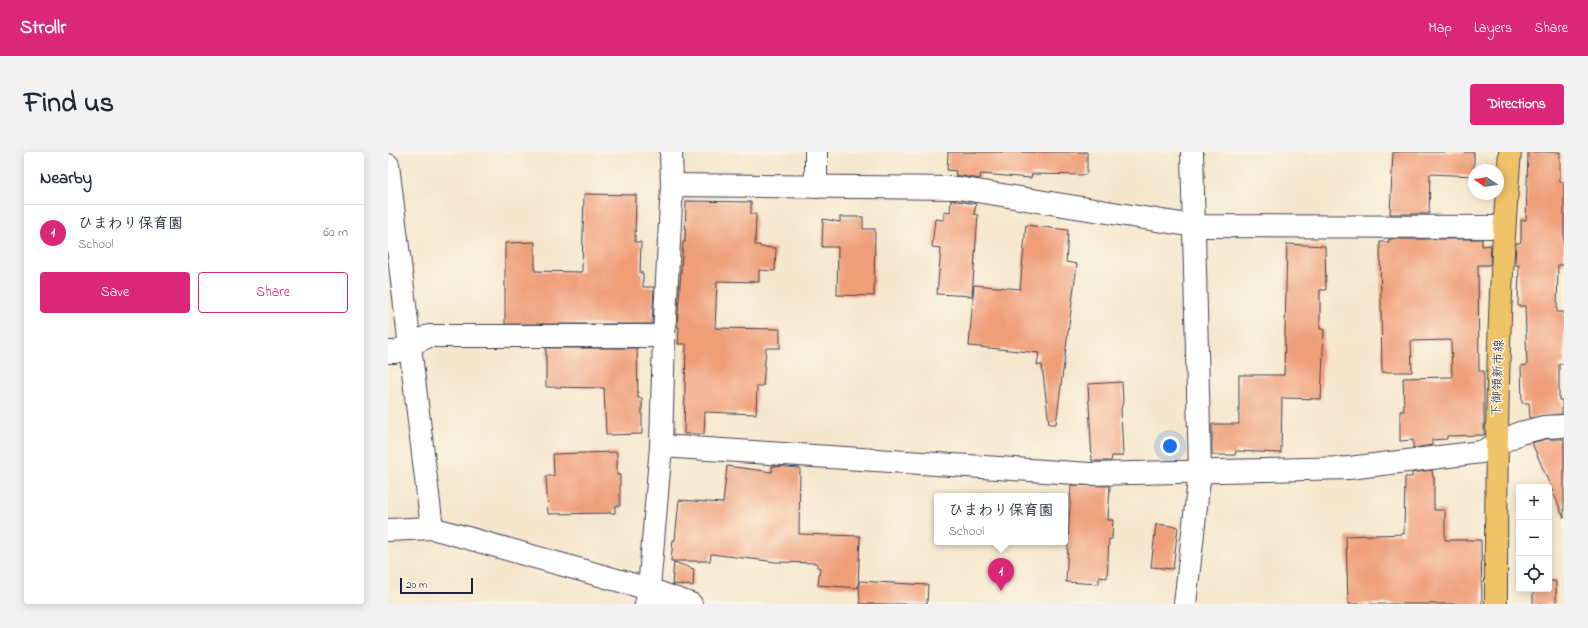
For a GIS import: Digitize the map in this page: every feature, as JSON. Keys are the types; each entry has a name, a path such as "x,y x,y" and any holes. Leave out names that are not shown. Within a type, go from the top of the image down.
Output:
{"main road":[{"name":"下御領新市線","path":"1496,604 1496,446 1503,227 1510,152"}],"street":[{"path":"647,598 661,446 664,336 672,185 671,152"},
{"path":"816,152 816,187"},
{"path":"1185,604 1200,471 1192,152"},
{"path":"388,166 432,528"},
{"path":"672,185 958,188 1194,226 1503,227"},
{"path":"388,352 395,352 429,336 664,336"},
{"path":"661,446 1090,474 1349,468 1481,452 1520,433 1544,427 1564,426"},
{"path":"388,530 432,528 647,598 691,604"}],"building":[{"path":"948,152 1087,152 1087,172 1085,175 1032,174 1031,178 981,174 980,179 955,175 956,171 947,170"},
{"path":"1393,152 1474,152 1474,164 1468,164 1468,176 1430,174 1429,214 1390,214"},
{"path":"1528,152 1560,152 1560,182 1564,182 1564,265 1558,265 1557,312 1564,312 1564,364 1559,364 1559,400 1562,400 1562,414 1530,418 1529,403 1522,403 1521,366 1527,365 1525,306 1518,306 1519,265 1515,265 1516,243 1520,243 1521,240 1521,220 1526,220"},
{"path":"584,194 636,195 635,242 641,242 640,273 643,273 643,287 654,287 652,324 505,324 505,243 535,242 535,271 582,272"},
{"path":"951,200 976,204 974,214 978,215 972,296 937,294 941,248 932,247 935,219 944,220 944,211 950,212"},
{"path":"686,201 751,202 751,214 756,214 755,245 760,245 760,247 776,248 775,271 759,270 759,282 717,281 715,328 780,329 780,348 766,348 763,386 757,386 756,414 705,412 704,434 684,434 686,344 678,344 679,327 677,327 683,242 685,242"},
{"path":"840,217 863,217 863,229 875,229 874,296 837,295 838,247 822,247 823,219 840,222"},
{"path":"1026,225 1068,230 1066,262 1077,264 1056,424 1049,424 1042,365 1037,365 1039,353 969,346 974,285 1020,289"},
{"path":"1389,239 1482,239 1482,246 1491,245 1490,265 1478,265 1479,371 1484,371 1484,435 1447,436 1447,439 1432,440 1432,445 1413,448 1413,440 1400,441 1400,411 1404,411 1403,378 1452,377 1451,340 1411,341 1412,372 1382,372 1380,242 1389,242"},
{"path":"1287,244 1325,246 1326,290 1320,290 1320,329 1324,329 1321,399 1282,398 1281,453 1236,451 1235,455 1212,455 1212,424 1239,424 1239,375 1284,375"},
{"path":"546,348 637,348 638,398 642,398 642,434 606,435 604,388 546,387"},
{"path":"1122,382 1123,402 1121,409 1123,456 1112,456 1111,461 1092,461 1088,384"},
{"path":"1546,439 1564,439 1564,518 1552,490 1552,484 1549,484 1532,443"},
{"path":"617,452 617,475 620,475 620,506 615,506 615,513 548,514 546,476 554,476 553,454"},
{"path":"727,466 772,472 772,466 800,468 799,534 860,536 858,588 818,585 820,568 817,567 817,563 776,562 711,554 710,561 671,561 673,540 675,540 679,500 723,503"},
{"path":"1432,470 1434,477 1434,510 1445,510 1445,540 1481,540 1482,604 1348,604 1346,536 1404,534 1405,477 1412,477 1412,473"},
{"path":"1071,485 1110,486 1108,520 1113,520 1112,539 1109,539 1107,578 1099,577 1099,584 1066,582"},
{"path":"1156,524 1178,527 1173,569 1151,567"},
{"path":"674,562 694,569 693,586 672,584"},
{"path":"859,581 928,585 927,604 860,604"},
{"path":"1552,581 1556,581 1556,604 1533,604 1533,592 1552,592"}],"place":[{"name":"ひまわり保育園","path":"1001,591"}]}
